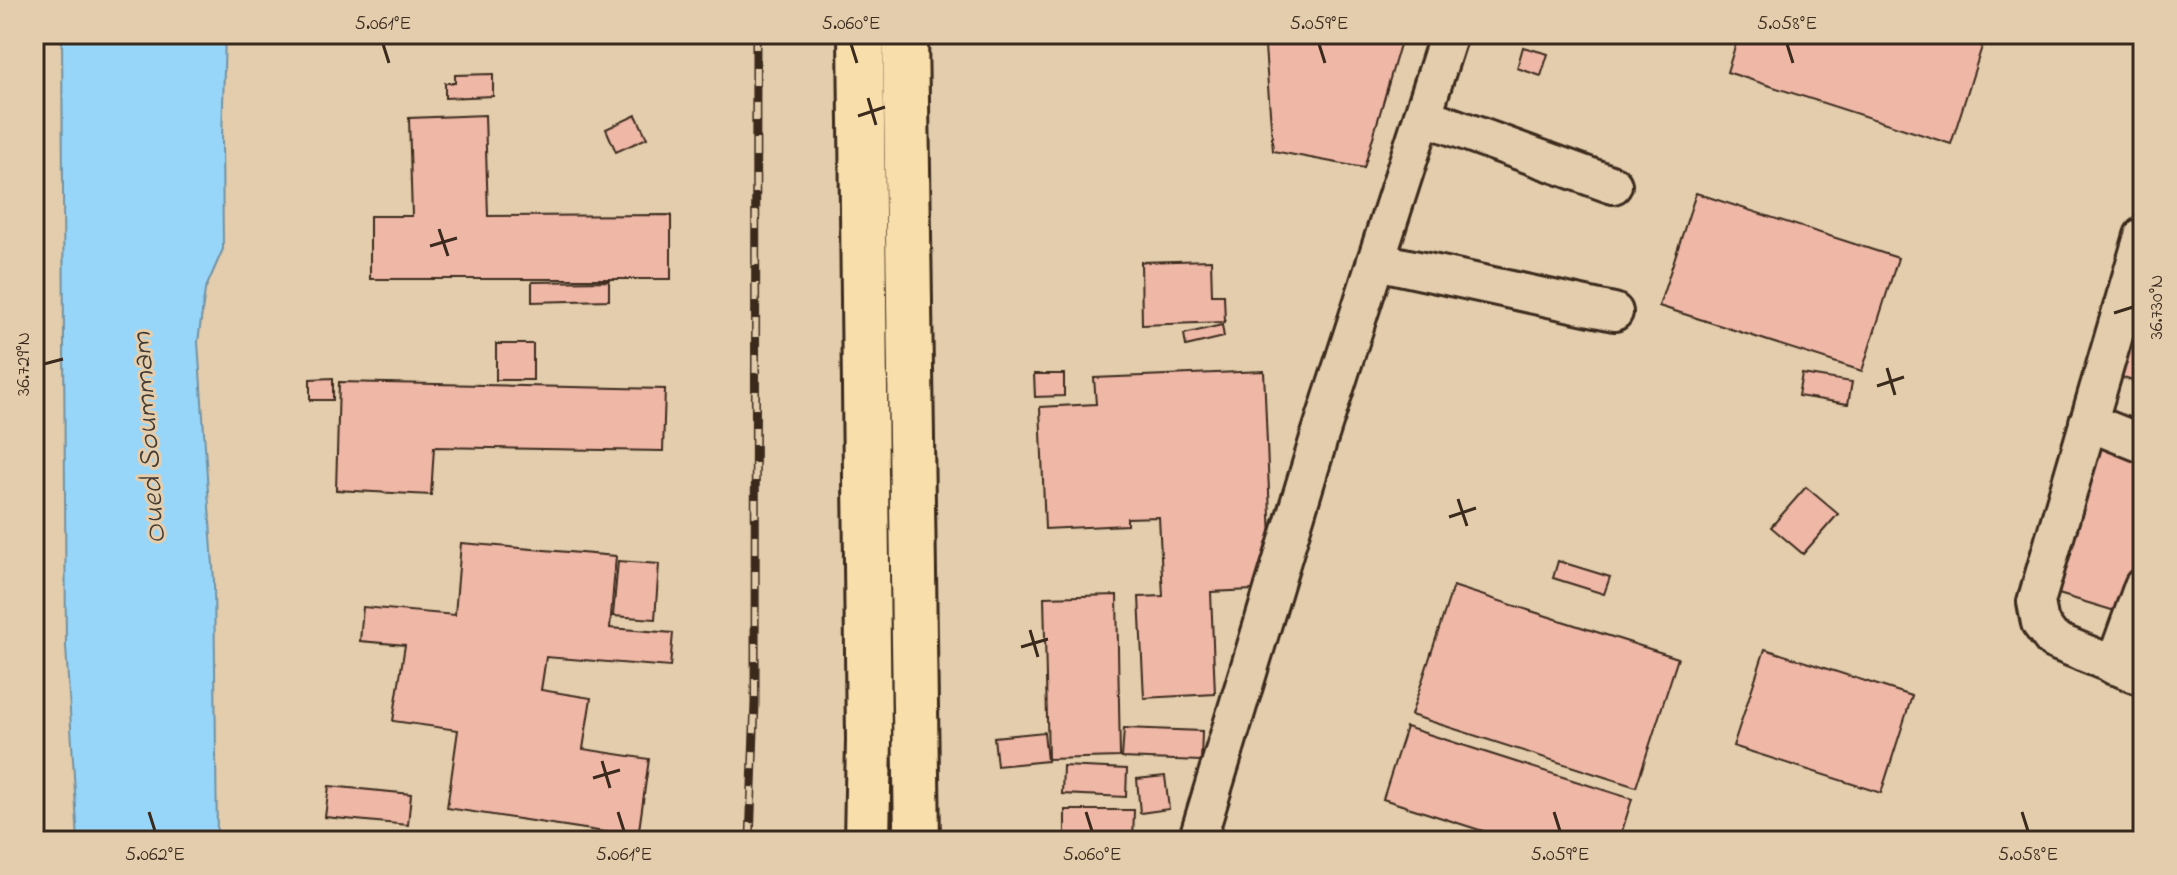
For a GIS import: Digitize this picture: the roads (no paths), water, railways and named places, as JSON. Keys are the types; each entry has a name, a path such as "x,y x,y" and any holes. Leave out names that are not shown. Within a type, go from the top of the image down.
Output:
{"highway":[{"path":"861,34 869,709 867,841"},
{"path":"905,34 917,841"}],"street":[{"path":"1205,839 1319,438 1449,34"},
{"path":"1423,116 1613,185"},
{"path":"2143,236 2039,592 2037,613 2045,633 2053,640 2128,672 2143,586"},
{"path":"1376,261 1614,312"},
{"path":"2088,422 2143,444"}],"water":[{"name":"Oued Soummam","path":"62,34 225,34 223,249 205,290 198,342 214,581 217,841 78,841 66,646"}],"railway":[{"path":"750,841 755,703 756,34"}]}
